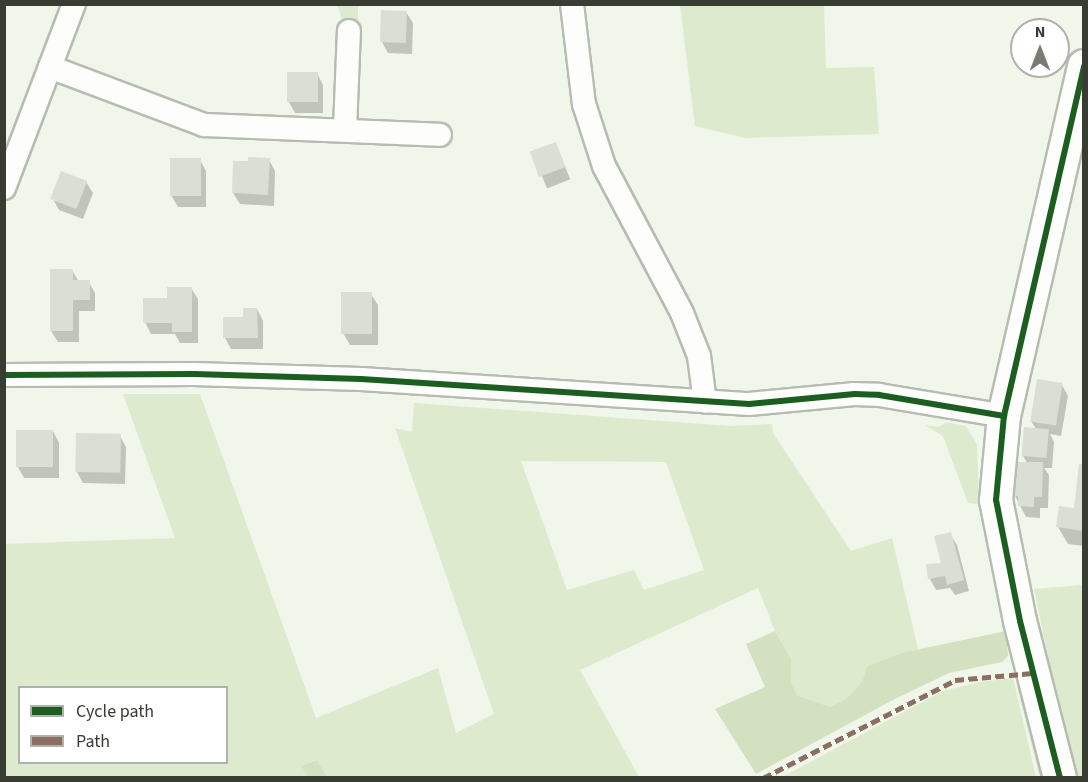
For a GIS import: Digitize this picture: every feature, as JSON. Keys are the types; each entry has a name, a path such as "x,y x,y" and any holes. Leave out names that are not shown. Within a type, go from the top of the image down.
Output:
{"street":[{"path":"7,175 74,4"},
{"path":"572,4 584,104 604,166 682,313 699,356 705,402"},
{"path":"345,129 349,31"},
{"path":"1060,777 1020,621 996,500 1004,416 1083,66"},
{"path":"50,67 204,125 345,129 440,135"},
{"path":"4,375 194,374 349,378 705,402 770,403 814,397 871,395 1004,416"}],"green space":[{"path":"337,5 358,5 358,24 343,22"},
{"path":"680,5 824,5 826,68 874,67 879,134 745,138 695,126"},
{"path":"123,394 200,394 316,718 438,668 456,733 494,714 395,428 412,432 414,403 730,426 772,424 773,433 851,551 892,538 918,649 867,666 862,682 846,699 830,707 797,695 791,682 791,659 775,631 758,588 580,670 639,777 327,777 316,760 301,766 308,777 5,777 4,544 175,538","holes":["521,461 666,462 704,570 644,590 634,570 567,590"]},
{"path":"946,422 966,426 977,444 979,504 968,503 943,436 925,425 939,427"},
{"path":"1083,585 1083,777 1073,777 1034,589"},
{"path":"775,631 791,659 791,682 797,695 830,707 846,699 862,682 867,666 906,652 1006,631 1008,656 1002,662 949,673 891,701 756,774 715,709 765,687 746,644"},
{"path":"1013,678 1036,777 782,777 943,691 980,682"},
{"path":"1022,686 1045,777 1040,778 1017,687"},
{"path":"317,760 327,777 308,777 301,766"}],"building":[{"path":"381,10 407,11 406,43 380,42"},
{"path":"287,72 318,72 318,102 287,102"},
{"path":"556,142 565,167 539,177 530,152"},
{"path":"248,157 270,158 268,195 232,193 233,161 248,161"},
{"path":"170,158 201,158 201,196 170,196"},
{"path":"61,171 87,181 76,209 50,199"},
{"path":"50,269 73,269 73,280 90,280 90,300 73,300 73,331 50,331"},
{"path":"167,287 192,287 192,332 172,332 172,323 143,323 143,298 167,298"},
{"path":"341,292 372,292 372,334 341,334"},
{"path":"243,308 257,308 258,338 223,338 223,317 243,317"},
{"path":"1037,379 1063,383 1056,426 1030,421"},
{"path":"1024,427 1049,429 1046,458 1021,456"},
{"path":"16,430 53,430 53,467 16,467"},
{"path":"76,433 121,434 120,473 75,472"},
{"path":"1014,462 1043,462 1042,497 1034,497 1034,507 1018,506 1018,496 1013,496"},
{"path":"1079,464 1084,464 1084,531 1056,527 1059,506 1074,508"},
{"path":"951,532 964,580 947,585 945,576 928,579 926,564 941,563 934,536"}],"marked path":[{"path":"763,778 955,680 1033,673"}],"cycle path":[{"path":"1060,778 1020,621 996,500 1004,416 1084,66"},
{"path":"4,375 194,374 361,379 749,404 855,394 879,395 1004,416"}]}
